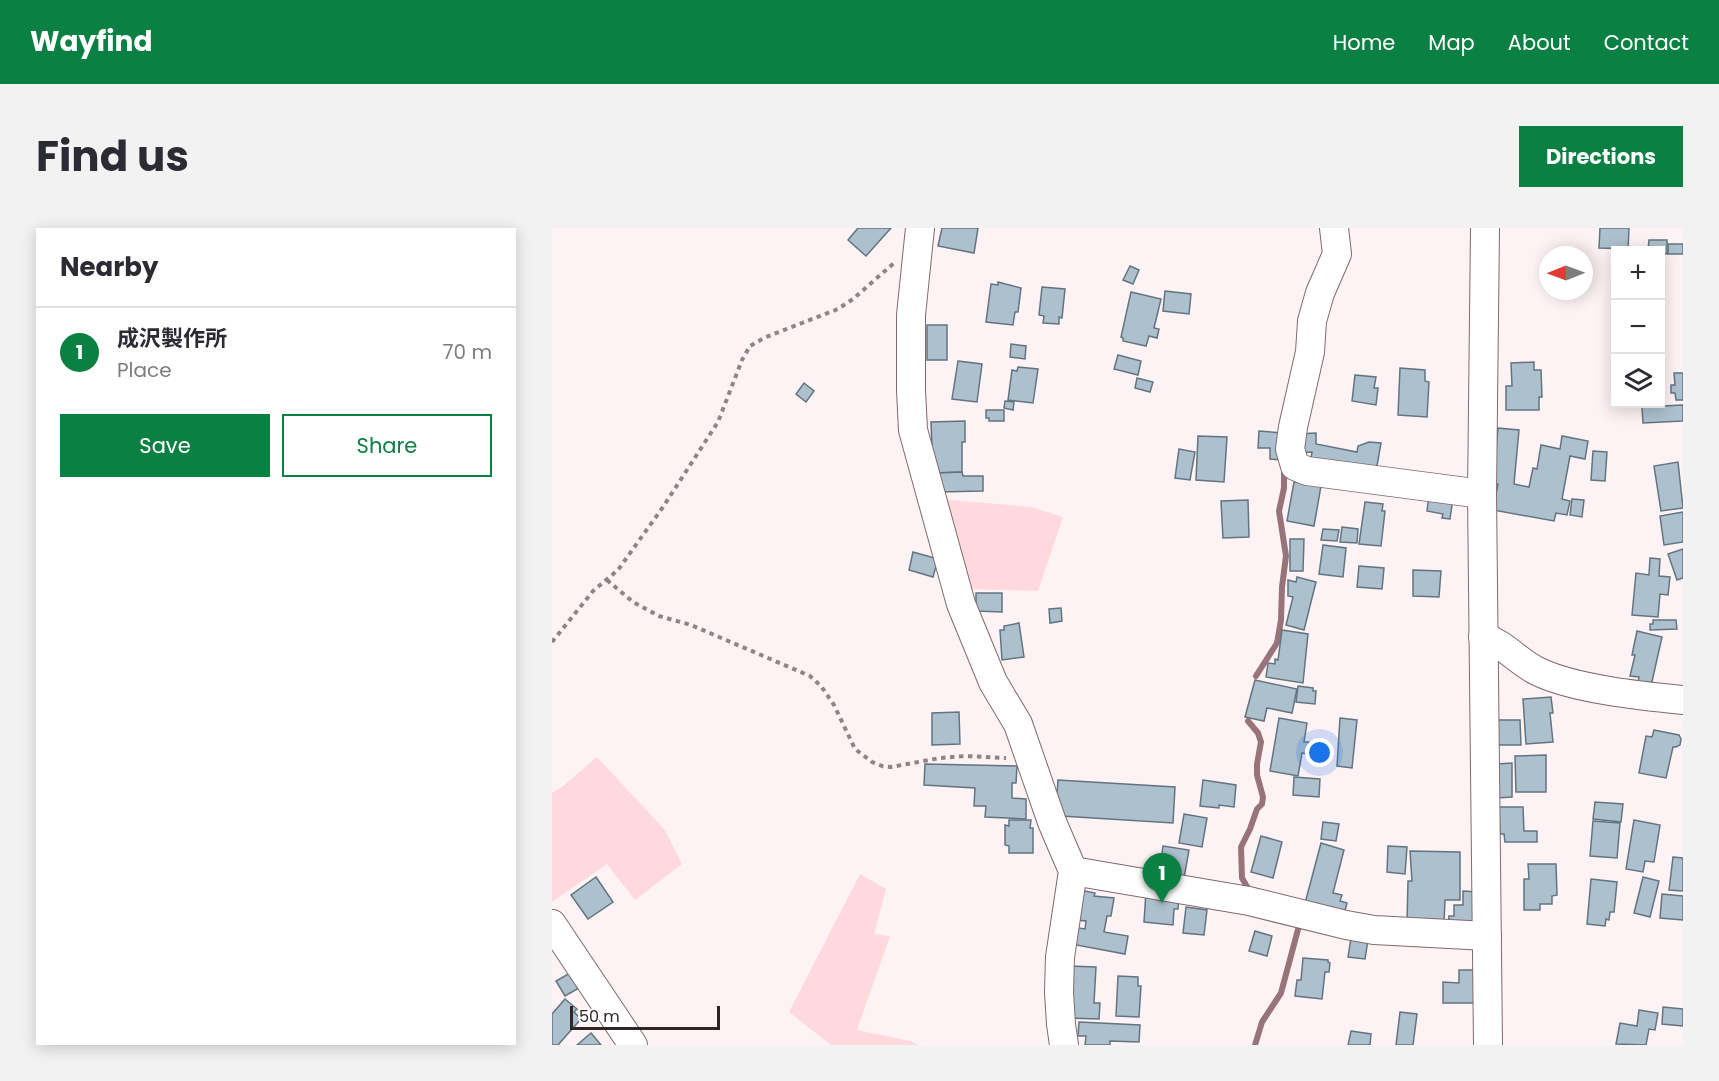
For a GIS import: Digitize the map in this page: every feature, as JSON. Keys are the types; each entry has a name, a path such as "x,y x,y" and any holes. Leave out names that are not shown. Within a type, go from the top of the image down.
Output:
{"street":[{"path":"1334,228 1337,254 1320,293 1312,321 1310,352 1293,427 1291,455 1295,466 1307,471 1482,494"},
{"path":"1485,228 1482,494 1488,1045"},
{"path":"918,238 911,315 913,430 961,604 993,682 1018,724 1052,822 1073,871 1060,957 1060,1024 1064,1045"},
{"path":"1483,637 1497,641 1537,671 1559,680 1640,695 1683,700"},
{"path":"1073,871 1249,901 1355,927 1397,933 1487,936"},
{"path":"552,924 633,1045"}],"path":[{"path":"552,642 593,591 618,570 647,532 718,422 750,346 774,333 838,309 853,299 918,238"},
{"path":"607,580 633,602 659,616 691,625 810,676 821,686 834,705 855,749 872,762 882,766 891,766 965,756 1031,760"}],"shaded area":[{"path":"939,499 1031,507 1063,517 1038,591 964,589"},
{"path":"597,757 665,830 682,864 635,900 607,864 552,902 552,793"},
{"path":"860,874 886,889 874,934 890,936 857,1030 911,1041 918,1045 831,1045 789,1012"}],"building":[{"path":"858,228 891,228 866,256 848,240"},
{"path":"942,228 978,228 974,253 938,246"},
{"path":"1600,228 1629,228 1628,246 1599,248"},
{"path":"1649,240 1667,240 1667,254 1665,254 1665,246 1648,246"},
{"path":"1668,244 1683,244 1683,254 1668,254"},
{"path":"1130,266 1139,270 1133,284 1123,280"},
{"path":"998,282 1021,288 1018,312 1015,312 1013,325 986,322 991,284 998,285"},
{"path":"1042,287 1065,289 1062,318 1059,317 1059,324 1043,323 1044,316 1039,315"},
{"path":"1165,291 1191,294 1189,314 1163,311"},
{"path":"1131,292 1161,299 1154,328 1159,329 1157,338 1149,336 1146,346 1123,341 1121,337"},
{"path":"927,325 947,325 947,360 927,360"},
{"path":"1011,344 1026,346 1025,359 1010,357"},
{"path":"1118,355 1141,361 1138,375 1114,369"},
{"path":"958,361 982,364 977,402 952,399"},
{"path":"1534,362 1534,370 1541,370 1542,397 1539,397 1539,410 1506,410 1506,386 1512,386 1511,363"},
{"path":"1018,367 1038,369 1033,403 1008,400 1012,370 1017,371"},
{"path":"1400,368 1425,370 1425,381 1429,382 1427,417 1398,415"},
{"path":"1674,373 1683,373 1683,400 1676,400 1675,393 1671,393 1671,385 1675,385"},
{"path":"1355,375 1376,377 1374,388 1378,388 1376,405 1352,401"},
{"path":"1137,378 1153,382 1150,392 1135,388"},
{"path":"804,383 814,391 806,402 796,394"},
{"path":"1005,401 1014,402 1013,410 1004,408"},
{"path":"1683,405 1683,421 1643,423 1642,408 1665,408 1665,406"},
{"path":"986,410 1004,410 1004,421 989,421 989,418 986,418"},
{"path":"965,421 962,472 933,473 931,422"},
{"path":"1498,428 1519,430 1514,484 1529,487 1533,468 1537,469 1541,445 1560,449 1562,436 1588,441 1585,459 1570,456 1562,499 1570,501 1567,515 1556,513 1554,521 1493,510 1498,484 1493,483"},
{"path":"1259,431 1283,433 1281,460 1270,459 1270,448 1258,448"},
{"path":"1316,433 1316,444 1357,452 1358,446 1369,442 1381,443 1377,466 1310,464 1312,452 1298,453 1297,434"},
{"path":"1198,436 1227,437 1224,482 1196,480"},
{"path":"1179,449 1195,452 1190,480 1175,478"},
{"path":"1593,451 1607,452 1605,481 1591,480"},
{"path":"1678,462 1683,508 1661,511 1654,466"},
{"path":"962,472 963,476 983,476 983,491 938,492 938,473"},
{"path":"1294,482 1321,486 1314,526 1287,521"},
{"path":"1429,495 1453,498 1450,519 1442,518 1443,514 1427,511"},
{"path":"1572,499 1584,500 1582,517 1570,515"},
{"path":"1248,500 1249,537 1223,538 1221,501"},
{"path":"1365,502 1383,504 1382,511 1385,511 1381,546 1359,544"},
{"path":"1683,512 1683,542 1664,545 1660,516"},
{"path":"1342,527 1358,529 1357,543 1340,542"},
{"path":"1323,529 1339,530 1337,541 1321,540"},
{"path":"1290,539 1304,539 1303,571 1290,571"},
{"path":"1323,545 1346,548 1343,577 1319,574"},
{"path":"1683,549 1683,578 1677,580 1668,554"},
{"path":"913,552 938,559 933,577 909,570"},
{"path":"1650,558 1660,559 1659,576 1670,577 1668,595 1660,594 1658,617 1632,615 1636,573 1649,575"},
{"path":"1359,566 1384,568 1382,589 1357,587"},
{"path":"1413,570 1441,571 1439,597 1413,596"},
{"path":"1297,577 1316,582 1304,630 1286,625 1293,597 1288,596 1288,580 1296,582"},
{"path":"976,593 1002,593 1002,612 976,611"},
{"path":"1061,608 1062,621 1050,623 1049,609"},
{"path":"1653,620 1676,620 1677,629 1650,630"},
{"path":"1019,623 1024,657 1002,660 1000,630 1004,630 1004,626"},
{"path":"1282,630 1308,634 1303,683 1266,677 1268,663 1275,664 1275,659 1278,660"},
{"path":"1637,631 1662,637 1651,686 1638,682 1639,677 1630,676"},
{"path":"1255,680 1297,689 1292,713 1267,708 1264,721 1245,717"},
{"path":"1298,686 1313,688 1313,691 1316,691 1315,704 1296,702"},
{"path":"1551,697 1553,742 1526,744 1523,699"},
{"path":"959,712 960,744 932,745 932,713"},
{"path":"1279,718 1307,723 1304,742 1309,742 1307,754 1302,753 1298,776 1270,771"},
{"path":"1340,718 1357,720 1352,768 1337,766"},
{"path":"1496,720 1520,720 1521,745 1496,745"},
{"path":"1654,730 1679,735 1681,739 1680,745 1673,747 1666,778 1639,773 1646,736 1652,737"},
{"path":"1546,755 1546,792 1516,792 1515,756"},
{"path":"1512,763 1512,797 1496,798 1496,764"},
{"path":"925,764 1017,766 1016,783 1012,783 1012,798 1026,799 1026,819 985,817 986,806 974,806 975,788 924,785"},
{"path":"1294,777 1320,779 1319,797 1293,795"},
{"path":"1058,780 1175,787 1173,823 1061,816 1056,809"},
{"path":"1203,780 1236,785 1234,807 1200,806"},
{"path":"1595,802 1623,804 1621,822 1593,819"},
{"path":"1499,807 1523,807 1524,831 1537,831 1537,842 1505,842 1504,834 1500,834"},
{"path":"1184,814 1207,818 1202,847 1179,843"},
{"path":"1009,820 1031,820 1033,853 1009,853 1009,846 1005,845 1005,825 1009,826"},
{"path":"1634,820 1660,825 1654,862 1645,861 1643,872 1626,869"},
{"path":"1593,821 1620,823 1617,858 1590,856"},
{"path":"1323,822 1339,824 1336,841 1321,839"},
{"path":"1261,836 1282,842 1273,878 1251,872"},
{"path":"1321,843 1344,850 1333,893 1342,895 1340,901 1347,903 1343,918 1304,907"},
{"path":"1163,846 1189,850 1184,878 1159,875"},
{"path":"1388,846 1407,847 1405,874 1387,872"},
{"path":"1410,851 1460,852 1460,900 1445,900 1444,921 1407,921 1408,881 1412,881"},
{"path":"1673,857 1683,858 1683,891 1669,890"},
{"path":"1528,864 1556,864 1557,895 1552,896 1552,904 1540,904 1540,910 1524,910 1524,879 1529,879"},
{"path":"596,877 613,902 588,919 571,895"},
{"path":"1643,877 1659,881 1650,917 1634,913"},
{"path":"1591,879 1617,882 1614,912 1610,912 1605,926 1587,924"},
{"path":"1080,890 1095,893 1094,896 1114,898 1111,916 1107,916 1104,932 1128,936 1125,954 1071,944 1073,927 1085,929 1086,921 1075,920"},
{"path":"1146,891 1179,896 1178,909 1174,909 1173,925 1144,922"},
{"path":"1463,891 1478,892 1477,929 1448,928 1449,916 1454,916 1454,905 1463,905"},
{"path":"1662,894 1683,896 1683,920 1660,918"},
{"path":"1186,907 1207,910 1204,935 1183,933"},
{"path":"1255,931 1272,936 1267,956 1249,951"},
{"path":"1351,938 1368,940 1365,959 1348,957"},
{"path":"1303,958 1328,960 1330,963 1329,972 1325,972 1322,999 1295,996 1297,980 1301,980"},
{"path":"1070,966 1096,967 1094,1003 1100,1003 1099,1019 1068,1018"},
{"path":"1459,970 1478,970 1478,1003 1443,1003 1443,982 1459,983"},
{"path":"570,973 579,988 565,996 556,981"},
{"path":"1118,976 1138,977 1138,986 1141,986 1139,1017 1116,1016"},
{"path":"565,999 577,1009 574,1012 581,1019 558,1045 552,1045 552,1014"},
{"path":"1663,1007 1683,1009 1683,1026 1662,1024"},
{"path":"1639,1010 1658,1013 1655,1030 1649,1029 1646,1045 1616,1044 1620,1023 1637,1026"},
{"path":"1400,1012 1417,1014 1413,1045 1396,1045"},
{"path":"1079,1022 1140,1025 1139,1042 1110,1041 1110,1045 1085,1045 1086,1036 1078,1036"},
{"path":"1351,1031 1371,1034 1370,1045 1348,1045"},
{"path":"591,1033 601,1045 577,1045"}],"waterway":[{"path":"1256,676 1277,643 1281,620 1286,556 1279,511 1284,488 1284,467"},
{"path":"1248,721 1258,733 1261,742 1257,775 1263,797 1262,804 1257,809 1241,847 1242,878 1250,892"},
{"path":"1255,1045 1262,1022 1281,993 1300,922"}],"place":[{"name":"成沢製作所","path":"1162,903"}]}
